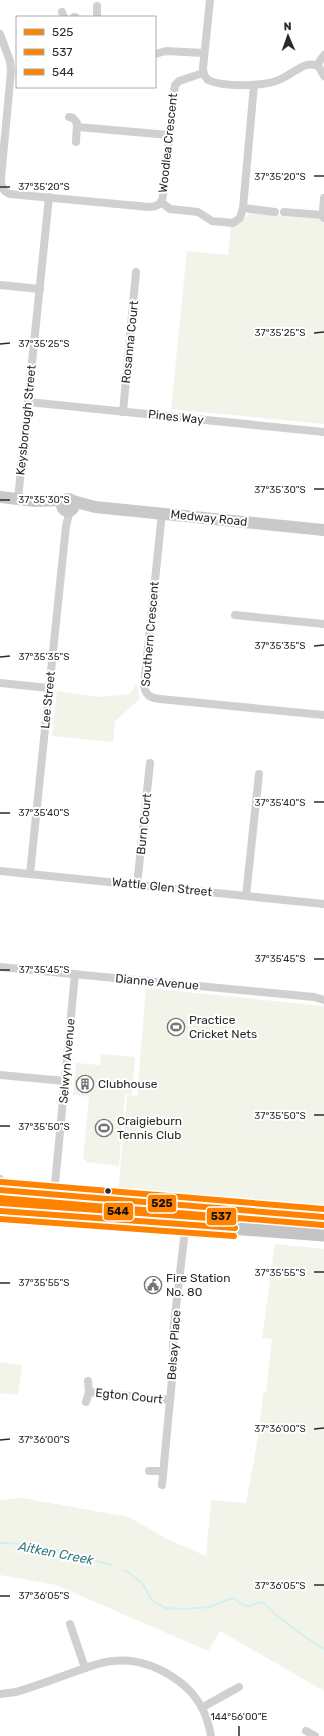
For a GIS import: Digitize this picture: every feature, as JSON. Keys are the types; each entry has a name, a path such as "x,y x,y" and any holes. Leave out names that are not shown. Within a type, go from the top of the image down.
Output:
{"main road":[{"path":"4,1191 323,1216"},
{"path":"0,1211 182,1229 324,1235"}],"street":[{"path":"210,0 204,53 203,72 205,78 210,81 254,85 275,82 308,64 317,65 322,70 324,76"},
{"path":"96,6 98,16"},
{"name":"Woodlea Crescent","path":"0,34 10,61 11,71 1,178 1,187 10,194 154,207 161,202 174,85 179,81 203,72"},
{"path":"156,54 166,51 204,53"},
{"path":"317,65 324,55"},
{"path":"161,202 170,209 198,212 208,220 230,223 236,222 240,218 243,208 254,85"},
{"path":"69,117 76,120 78,127 76,142"},
{"path":"78,127 169,136"},
{"name":"Keysborough Street","path":"18,499 49,197"},
{"path":"284,212 323,216 324,198"},
{"path":"243,208 275,212"},
{"name":"Rosanna Court","path":"123,412 136,272"},
{"path":"0,285 40,289"},
{"name":"Pines Way","path":"28,402 324,432"},
{"name":"Medway Road","path":"0,497 68,506 162,513 324,530"},
{"name":"Lee Street","path":"30,874 68,506"},
{"name":"Southern Crescent","path":"162,513 144,686 145,693 151,698 324,715"},
{"path":"235,615 324,624"},
{"path":"0,683 49,688"},
{"name":"Burn Court","path":"137,885 150,763"},
{"path":"246,896 258,774"},
{"name":"Wattle Glen Street","path":"0,871 324,904"},
{"name":"Dianne Avenue","path":"0,967 324,997"},
{"name":"Selwyn Avenue","path":"54,1195 75,974"},
{"name":"Dianne Avenue","path":"314,997 324,1000"},
{"path":"0,1075 65,1081"},
{"path":"0,1179 4,1191"},
{"name":"Belsay Place","path":"162,1485 173,1369 173,1332 182,1229 188,1205"},
{"path":"86,1402 89,1392 88,1382"},
{"name":"Egton Court","path":"89,1392 170,1400"},
{"path":"150,1471 163,1471"},
{"path":"70,1624 84,1668"},
{"path":"0,1694 30,1687 111,1660 129,1660 150,1664 168,1673 187,1688 203,1707 211,1736"},
{"path":"203,1707 239,1687"},
{"path":"306,1731 315,1736"}],"shaded area":[{"path":"250,213 320,219 324,223 324,424 171,409 187,251 228,255 231,226 241,222"},
{"path":"137,683 140,699 115,721 113,742 52,736 57,691 100,697 130,694"},
{"path":"146,988 324,1006 324,1213 118,1193 127,1095 137,1096"},
{"name":"Craigieburn Tennis Club","path":"101,1054 135,1057 132,1094 125,1094 119,1166 87,1162 86,1160 83,1160 89,1097 73,1095 76,1063 100,1065"},
{"path":"275,1244 324,1249 324,1691 220,1631 208,1651 56,1585 0,1575 0,1500 22,1498 129,1517 167,1539 206,1556 211,1500 246,1503 259,1432 263,1393 266,1392 272,1339 262,1338"},
{"path":"0,1362 22,1365 18,1395 0,1393"}],"waterway":[{"name":"Aitken Creek","path":"0,1543 13,1543 42,1547 71,1553 111,1565"},
{"name":"Aitken Creek","path":"125,1570 142,1583 152,1600 165,1608 185,1609 209,1607 233,1598 243,1605 250,1606 261,1602 264,1603 298,1632 324,1649"}],"transit line":[{"name":"544","path":"1,1182 324,1209"},
{"name":"525","path":"0,1190 324,1217"},
{"name":"537","path":"0,1198 323,1225"},
{"name":"544","path":"1,1203 236,1220"},
{"name":"525","path":"0,1211 235,1228"},
{"name":"537","path":"0,1219 234,1236"}],"place":[{"name":"Practice Cricket Nets","path":"176,1027"},
{"name":"Clubhouse","path":"85,1084"},
{"name":"Craigieburn Tennis Club","path":"104,1128"},
{"name":"Fire Station No. 80","path":"153,1285"}]}
